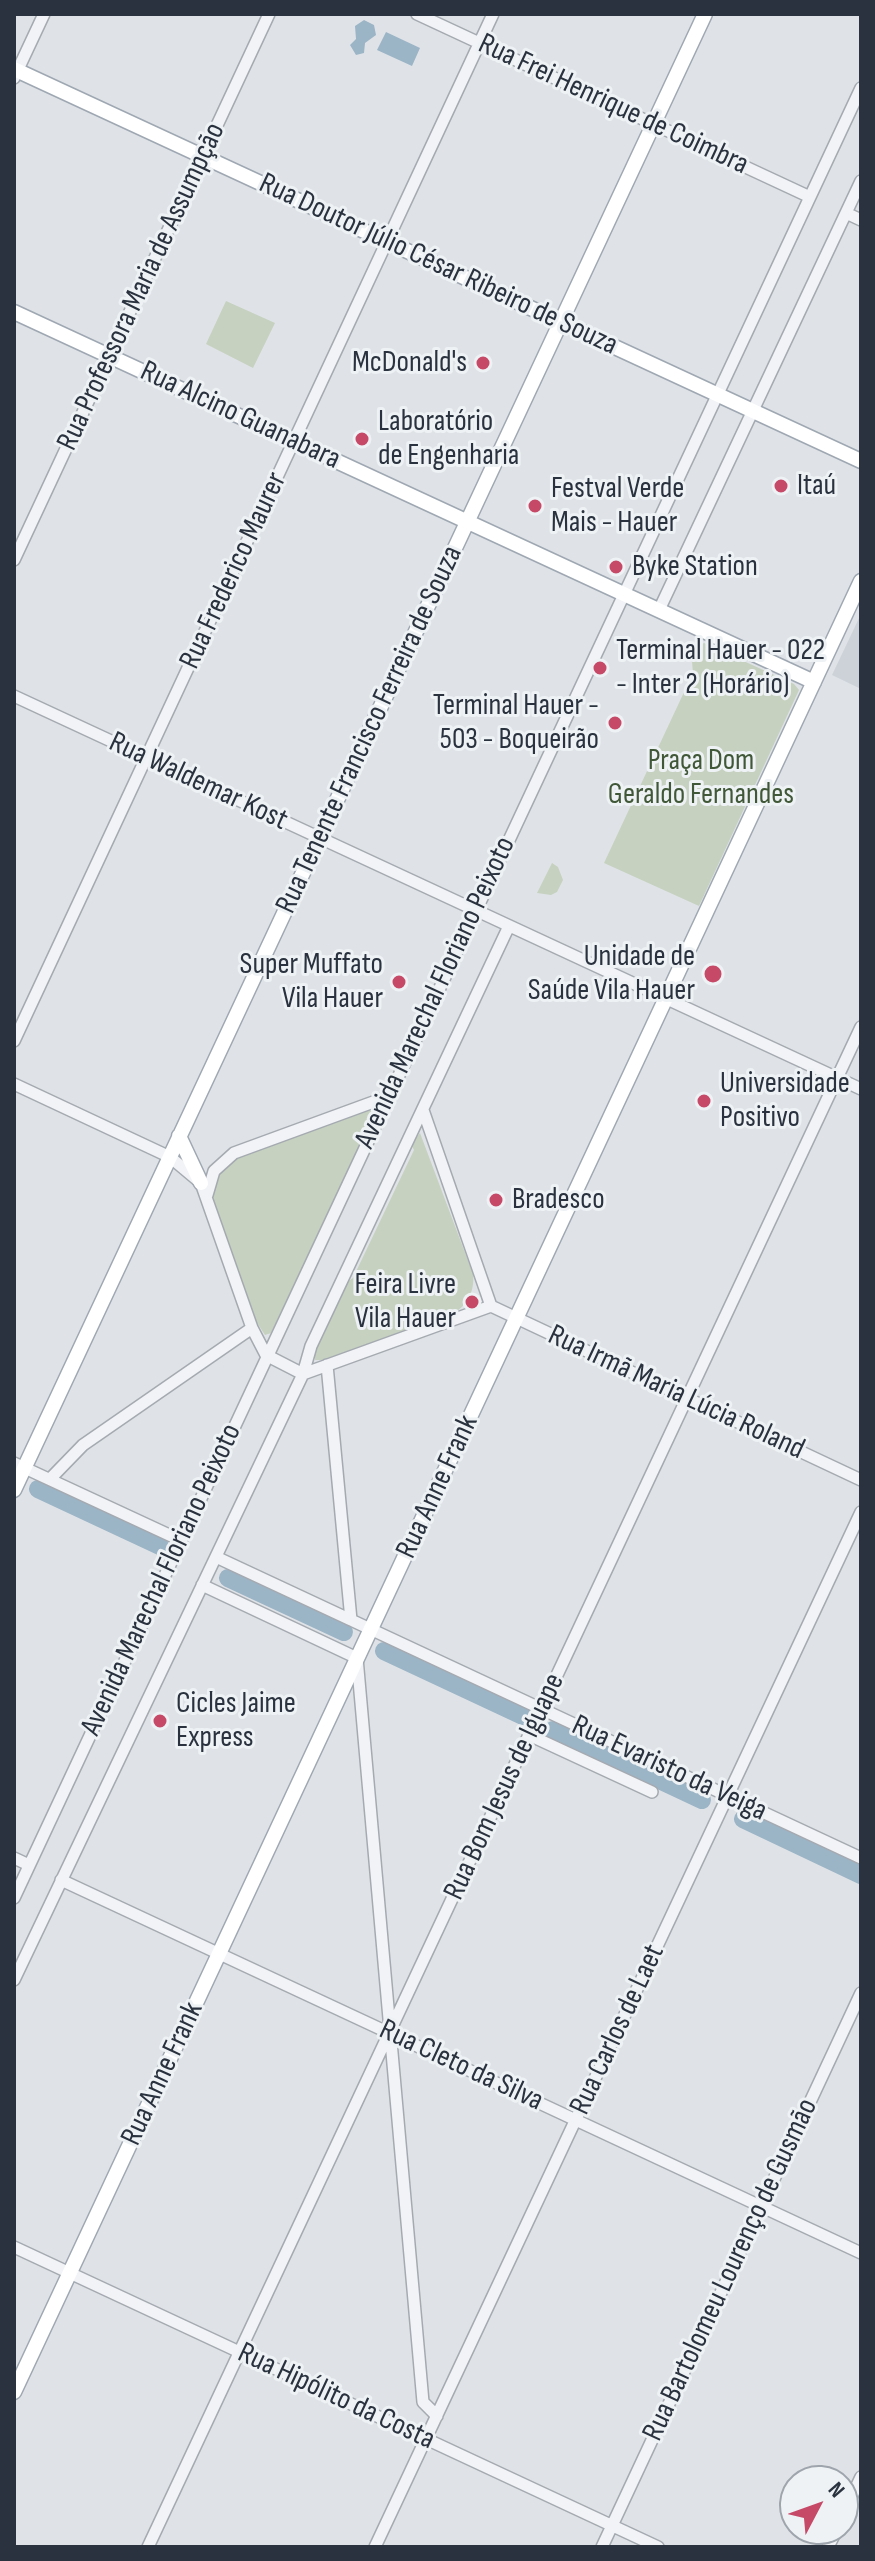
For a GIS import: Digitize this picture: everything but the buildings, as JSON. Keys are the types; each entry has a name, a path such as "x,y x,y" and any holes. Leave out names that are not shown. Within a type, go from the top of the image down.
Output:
{"main road":[{"name":"Rua Tenente Francisco Ferreira de Souza","path":"14,1490 19,1465 170,1157 705,14"},
{"name":"Rua Doutor Júlio César Ribeiro de Souza","path":"15,72 861,461"},
{"name":"Rua Alcino Guanabara","path":"14,312 814,682"},
{"name":"Rua Anne Frank","path":"14,2392 861,581"},
{"path":"179,1136 201,1183"}],"street":[{"path":"15,72 44,14"},
{"name":"Rua Professora Maria de Assumpção","path":"14,560 269,14"},
{"name":"Rua Frei Henrique de Coimbra","path":"417,14 810,197"},
{"name":"Rua Frederico Maurer","path":"14,1041 493,14"},
{"name":"Avenida Marechal Floriano Peixoto","path":"14,1898 861,88"},
{"path":"659,610 861,181"},
{"path":"846,213 861,220"},
{"name":"Rua Waldemar Kost","path":"14,696 861,1089"},
{"name":"Avenida Marechal Floriano Peixoto","path":"14,1980 303,1374 311,1346 509,926"},
{"name":"Rua Bom Jesus de Iguape","path":"148,2547 861,1027"},
{"path":"14,1084 170,1157 201,1183 252,1328 266,1355 303,1374 491,1306 423,1110"},
{"path":"206,1199 214,1171 234,1153 387,1097"},
{"name":"Rua Irmã Maria Lúcia Roland","path":"491,1306 861,1480"},
{"path":"50,1479 83,1445 252,1328"},
{"path":"327,1365 351,1620"},
{"path":"19,1465 180,1540"},
{"name":"Rua Carlos de Laet","path":"375,2547 861,1512"},
{"name":"Rua Evaristo da Veiga","path":"216,1557 861,1858"},
{"path":"202,1585 357,1658 423,2402 437,2416"},
{"name":"Rua Evaristo da Veiga","path":"529,1735 652,1792"},
{"path":"14,1858 29,1865"},
{"name":"Rua Cleto da Silva","path":"61,1880 861,2253"},
{"name":"Rua Bartolomeu Lourenço de Gusmão","path":"602,2547 861,1993"},
{"name":"Rua Hipólito da Costa","path":"14,2247 658,2547"}],"shaded area":[{"path":"861,614 861,689 832,675"}],"green space":[{"path":"226,301 275,323 253,368 206,344"},
{"name":"Praça Dom Geraldo Fernandes","path":"704,643 794,684 799,690 699,906 604,863 693,673 691,650"},
{"path":"552,863 558,867 563,880 557,892 551,895 537,893"},
{"path":"371,1110 374,1116 271,1333 265,1335 254,1318 213,1202 213,1184 232,1160"},
{"path":"420,1133 473,1274 469,1298 452,1315 327,1360 315,1360 315,1352 347,1282 353,1278 414,1150 411,1144"}],"water":[{"path":"364,20 374,25 376,35 365,43 364,53 356,55 350,45 356,39 355,26"},
{"path":"386,32 420,48 412,66 377,50"}],"waterway":[{"path":"38,1489 160,1546"},
{"path":"228,1578 344,1632"},
{"path":"384,1651 523,1716"},
{"path":"553,1730 702,1800"},
{"path":"743,1819 861,1875"}],"place":[{"name":"McDonald's","path":"483,363"},
{"name":"Laboratório de Engenharia","path":"362,439"},
{"name":"Itaú","path":"781,486"},
{"name":"Festval Verde Mais - Hauer","path":"535,506"},
{"name":"Byke Station","path":"616,567"},
{"name":"Terminal Hauer - 022 - Inter 2 (Horário)","path":"600,668"},
{"name":"Terminal Hauer - 503 - Boqueirão","path":"615,723"},
{"name":"Unidade de Saúde Vila Hauer","path":"713,974"},
{"name":"Super Muffato Vila Hauer","path":"399,982"},
{"name":"Universidade Positivo","path":"704,1101"},
{"name":"Bradesco","path":"496,1200"},
{"name":"Feira Livre Vila Hauer","path":"472,1302"},
{"name":"Cicles Jaime Express","path":"160,1721"}]}
